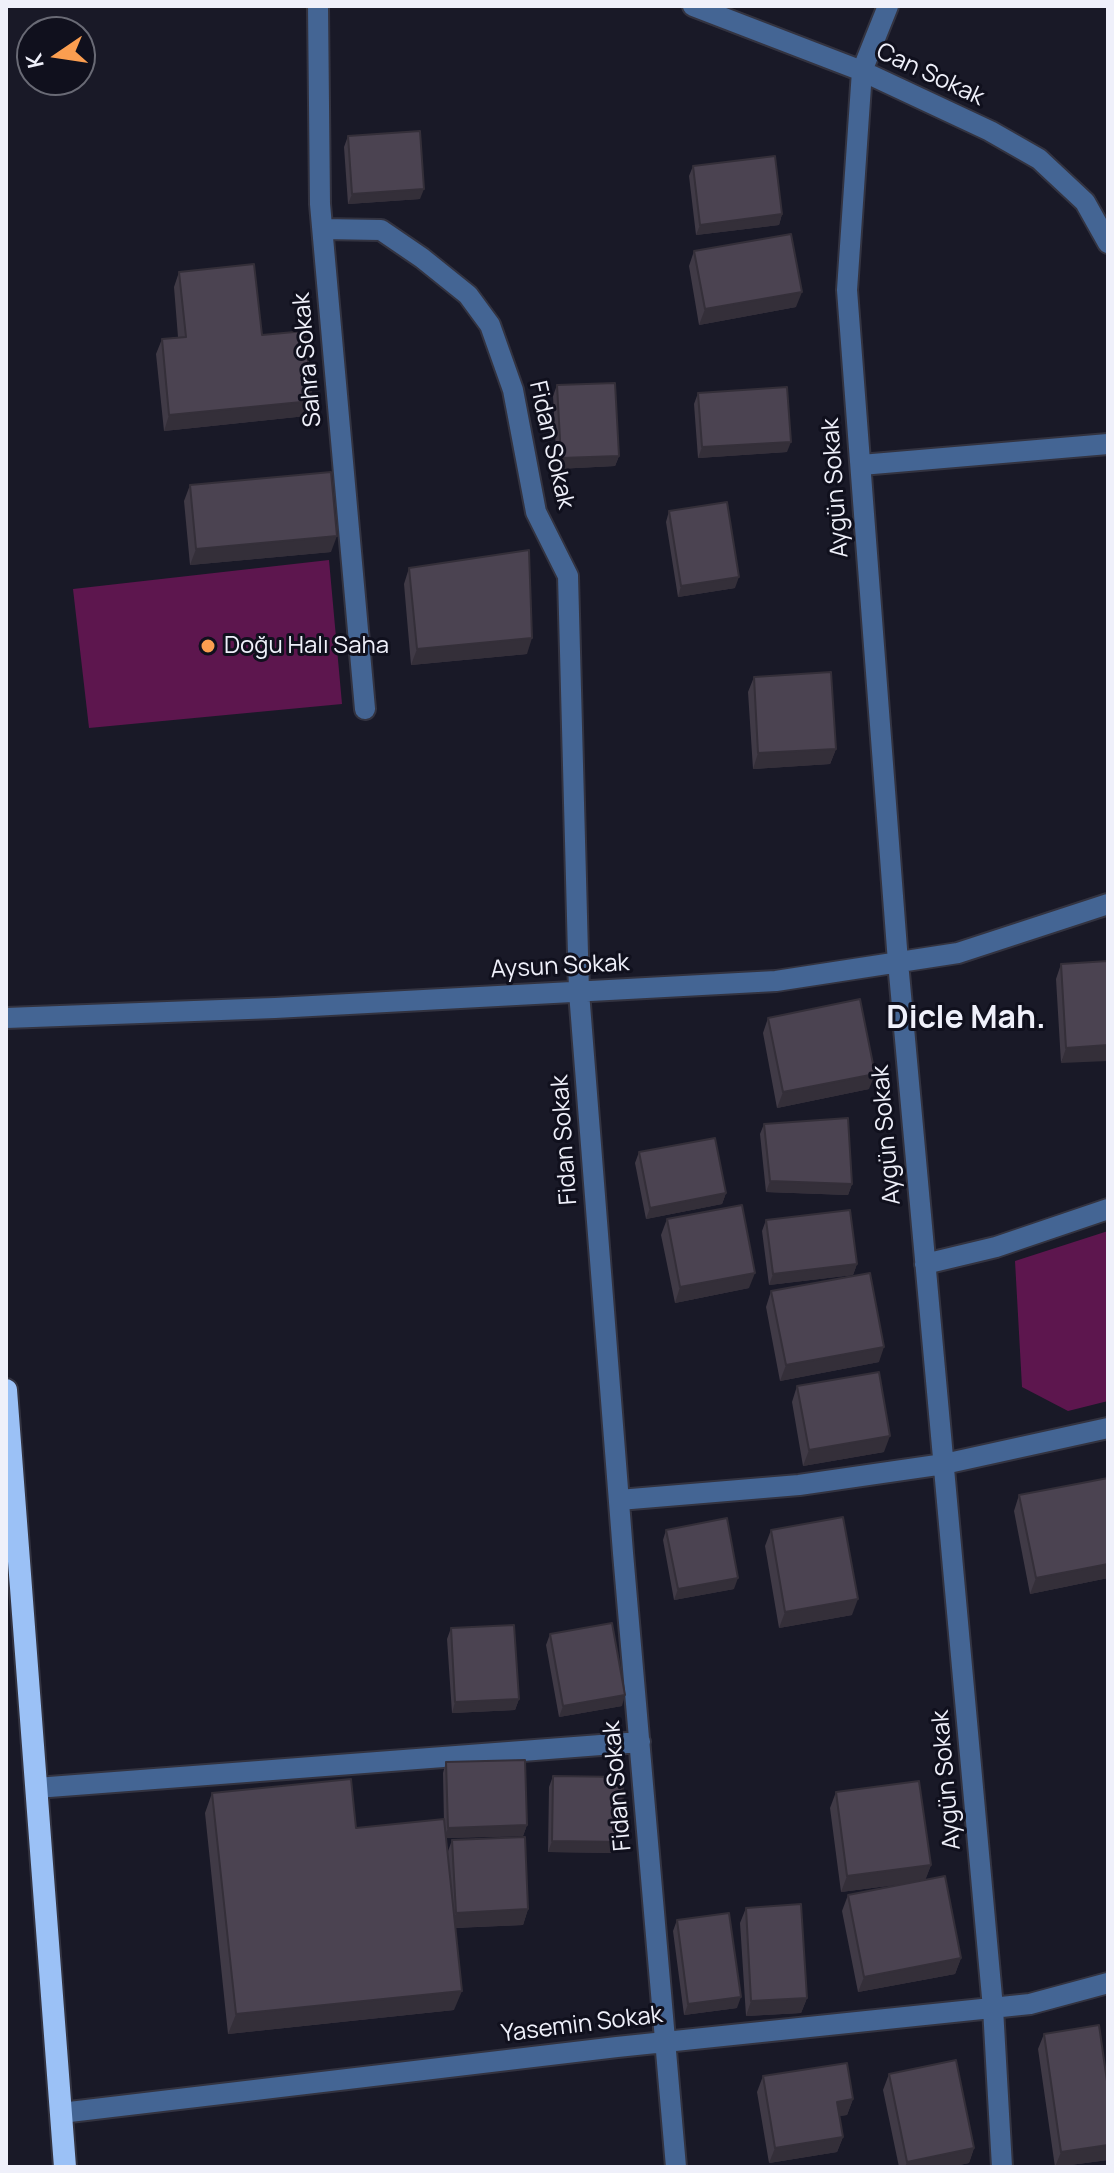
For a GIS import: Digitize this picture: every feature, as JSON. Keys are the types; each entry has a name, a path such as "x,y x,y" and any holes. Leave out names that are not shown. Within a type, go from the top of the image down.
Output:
{"highway":[{"path":"6,1390 65,2167"}],"street":[{"name":"Sahra Sokak","path":"318,6 320,204 365,709"},
{"name":"Can Sokak","path":"693,6 862,71 990,131 1039,159 1085,202 1108,243"},
{"name":"Aygün Sokak","path":"888,6 862,71 847,290 898,962 993,2008 1002,2167"},
{"name":"Fidan Sokak","path":"323,229 381,230 468,295 490,325 513,390 536,512 568,576 579,992 676,2167"},
{"path":"861,465 1108,444"},
{"name":"Aysun Sokak","path":"6,1018 275,1008 776,981 958,953 1108,904"},
{"path":"925,1264 996,1247 1108,1209"},
{"path":"619,1500 799,1485 944,1464 1108,1428"},
{"path":"36,1788 640,1742"},
{"name":"Yasemin Sokak","path":"61,2113 666,2042 1030,2004 1108,1983"}],"shaded area":[{"name":"Doğu Halı Saha","path":"329,560 342,704 89,728 73,589"},
{"path":"1108,1231 1108,1401 1068,1411 1022,1387 1015,1261"}],"building":[{"path":"420,131 424,189 352,194 348,136"},
{"path":"775,156 782,214 700,225 693,166"},
{"path":"791,234 802,292 705,309 694,251"},
{"path":"254,264 262,335 305,331 312,401 169,415 162,339 186,337 179,272"},
{"path":"615,383 619,456 561,458 557,385"},
{"path":"787,387 791,442 702,447 698,393"},
{"path":"331,472 337,536 196,549 190,485"},
{"path":"727,502 739,577 681,586 669,511"},
{"path":"529,550 532,638 417,649 409,568"},
{"path":"831,672 836,749 758,753 754,677"},
{"path":"1108,961 1108,1045 1066,1048 1061,964"},
{"path":"860,999 875,1074 783,1092 768,1018"},
{"path":"848,1118 852,1184 770,1181 764,1124"},
{"path":"715,1138 726,1193 650,1208 639,1152"},
{"path":"742,1205 755,1273 680,1287 667,1219"},
{"path":"850,1210 857,1264 773,1274 766,1220"},
{"path":"870,1273 884,1347 786,1365 771,1291"},
{"path":"879,1372 890,1436 809,1450 797,1386"},
{"path":"1108,1478 1108,1564 1036,1578 1019,1495"},
{"path":"843,1517 858,1599 785,1612 771,1530"},
{"path":"727,1518 738,1578 678,1589 666,1530"},
{"path":"612,1623 625,1695 563,1706 550,1634"},
{"path":"514,1625 519,1699 455,1702 451,1628"},
{"path":"525,1760 527,1825 448,1828 446,1762"},
{"path":"553,1776 623,1777 622,1842 552,1841"},
{"path":"351,1779 356,1828 444,1819 462,1991 236,2014 212,1793"},
{"path":"919,1781 931,1865 847,1876 836,1792"},
{"path":"525,1837 528,1909 456,1913 452,1840"},
{"path":"945,1876 961,1958 864,1977 848,1895"},
{"path":"801,1904 807,1998 751,2001 746,1908"},
{"path":"729,1913 741,1997 688,2004 677,1920"},
{"path":"1099,2025 1108,2088 1108,2145 1061,2152 1044,2034"},
{"path":"956,2060 974,2148 907,2162 889,2074"},
{"path":"847,2063 853,2099 837,2102 843,2137 775,2148 763,2076"}],"place":[{"name":"Doğu Halı Saha","path":"208,646"}],"district":[{"name":"Dicle Mah.","path":"966,1019"}]}
